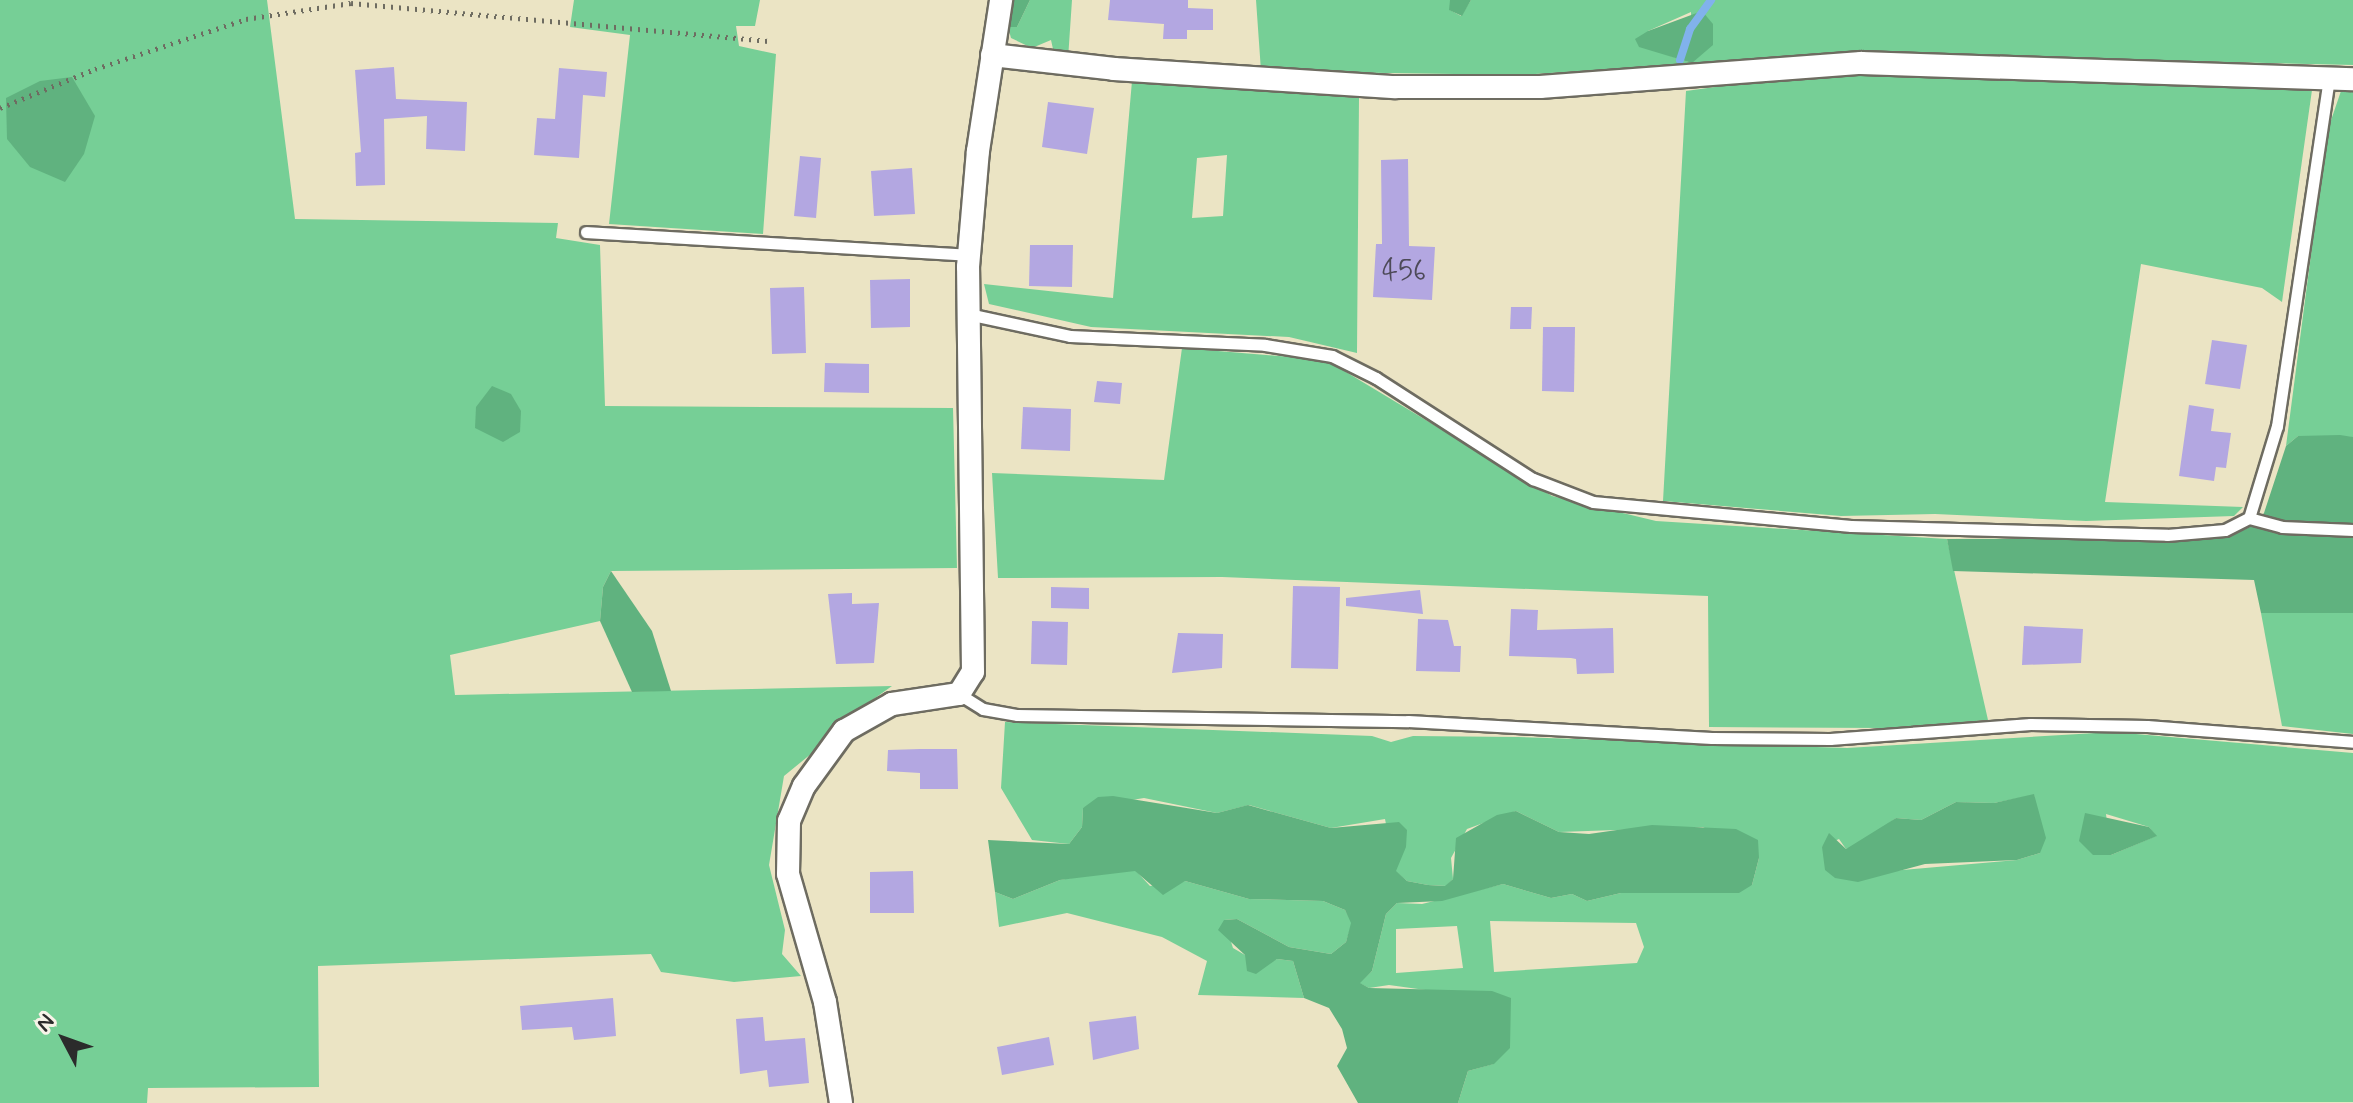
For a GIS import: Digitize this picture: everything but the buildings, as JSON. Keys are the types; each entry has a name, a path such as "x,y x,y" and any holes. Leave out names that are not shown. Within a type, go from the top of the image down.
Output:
{"street":[{"path":"841,1103 825,1002 788,874 789,821 804,786 844,731 892,704 959,694 973,672 968,314 970,255 1001,0"},
{"path":"992,55 1114,69 1395,87 1540,87 1861,63 2353,79"}],"lane":[{"path":"2249,518 2274,441 2291,357 2329,76"},
{"path":"586,232 970,255"},
{"path":"968,314 1070,336 1265,345 1332,356 1376,378 1533,479 1593,502 1851,526 2138,534 2225,530 2249,518 2282,527 2353,530"},
{"path":"959,694 983,709 1017,715 1408,721 1712,738 1830,739 2030,724 2147,726 2353,742"}],"path":[{"path":"0,108 95,69 246,19 351,3 772,41"}],"green space":[{"path":"0,0 267,0 295,219 558,223 556,238 600,245 605,406 953,408 957,568 611,571 603,587 600,621 450,655 455,695 892,686 830,730 817,749 784,776 769,865 785,930 782,954 801,976 734,982 661,972 651,954 318,966 319,1087 148,1088 147,1103 0,1103"},
{"path":"574,0 760,0 755,26 736,26 739,46 776,54 763,234 609,224 630,35 570,27"},
{"path":"1014,0 1030,0 1017,27 1008,27"},
{"path":"1030,0 1072,0 1068,59 1055,58 1051,40 1032,48 1011,38 1008,27 1017,27"},
{"path":"1256,0 1450,0 1450,10 1461,16 1471,0 2353,0 2353,65 1849,53 1522,75 1261,71","holes":["1691,12 1692,63 1665,54 1648,31"]},
{"path":"1450,0 1471,0 1462,16 1449,10"},
{"path":"1702,11 1713,24 1713,45 1692,63 1639,47 1635,39 1648,31"},
{"path":"1890,75 2312,90 2282,302 2262,288 2141,264 2105,502 2243,507 2234,516 2086,521 1935,514 1841,516 1663,501 1686,91 1788,77"},
{"path":"72,77 95,116 84,154 65,182 30,167 7,139 6,98 40,81"},
{"path":"1132,81 1359,98 1357,353 1289,337 1091,327 989,304 984,284 1113,298","holes":["1227,155 1223,216 1192,218 1197,158"]},
{"path":"2353,89 2353,437 2298,436 2286,446 2327,132 2341,91"},
{"path":"1182,348 1326,360 1552,496 1656,521 1947,539 1988,720 1887,728 1709,727 1708,596 1222,577 998,578 992,473 1164,480"},
{"path":"492,386 511,394 521,411 520,432 503,442 475,428 476,407"},
{"path":"2298,436 2353,437 2353,613 2261,613 2254,580 1953,571 1947,539 2226,538 2252,526 2264,513 2286,446"},
{"path":"611,571 652,631 671,691 632,692 600,621 603,587"},
{"path":"2316,610 2353,613 2353,734 2282,726 2261,613"},
{"path":"1005,722 1372,736 1391,742 1413,736 1518,737 1847,748 2113,732 2353,753 2353,1102 1458,1103 1468,1071 1493,1064 1440,992 1389,985 1369,988 1359,983 1372,971 1386,914 1397,903 1422,904 1503,884 1551,898 1572,894 1587,901 1621,893 1697,893 1752,885 1759,858 1703,827 1559,832 1516,811 1467,829 1451,858 1453,879 1446,886 1428,885 1407,881 1395,871 1385,819 1331,828 1249,805 1217,813 1144,798 1083,808 1082,827 1069,844 1032,840 1001,788","holes":["2034,795 2040,853 2017,860 1891,871 1822,847 1839,839 1846,849 1859,845 1896,818 1921,820 1956,802 1994,803","2106,814 2149,827 2156,836 2111,855","1490,921 1636,923 1644,947 1637,963 1494,972","1457,926 1463,968 1396,973 1396,929"]},
{"path":"2034,794 2046,838 2040,853 2017,860 1925,864 1858,882 1835,878 1825,870 1822,847 1829,833 1846,849 1896,818 1921,820 1956,802 1994,803"},
{"path":"1113,796 1217,813 1248,805 1331,828 1399,822 1407,830 1406,847 1396,871 1407,881 1428,885 1445,886 1453,879 1456,838 1497,815 1516,811 1559,832 1589,834 1652,825 1736,829 1758,840 1759,858 1752,885 1739,893 1621,893 1587,901 1572,894 1551,898 1503,884 1442,901 1397,903 1386,914 1372,971 1360,983 1369,988 1492,991 1511,998 1510,1048 1494,1064 1468,1071 1458,1103 1358,1103 1337,1066 1347,1048 1342,1029 1329,1008 1304,998 1293,961 1277,959 1256,974 1247,971 1245,955 1218,930 1224,920 1237,919 1289,947 1331,954 1346,942 1351,923 1345,910 1323,901 1249,899 1185,881 1163,895 1135,871 1060,880 1013,899 995,892 988,840 1069,844 1082,827 1083,808 1098,797"},
{"path":"2085,813 2149,827 2157,836 2111,855 2093,855 2079,841"},
{"path":"1110,871 1136,871 1150,886 1185,881 1249,899 1323,901 1345,910 1352,923 1346,942 1331,954 1289,947 1237,919 1224,920 1233,948 1264,965 1277,959 1293,961 1304,998 1198,995 1207,961 1162,937 1067,913 999,927 995,892 1013,899 1060,880"}],"waterway":[{"path":"1680,60 1690,29 1711,0"}]}
